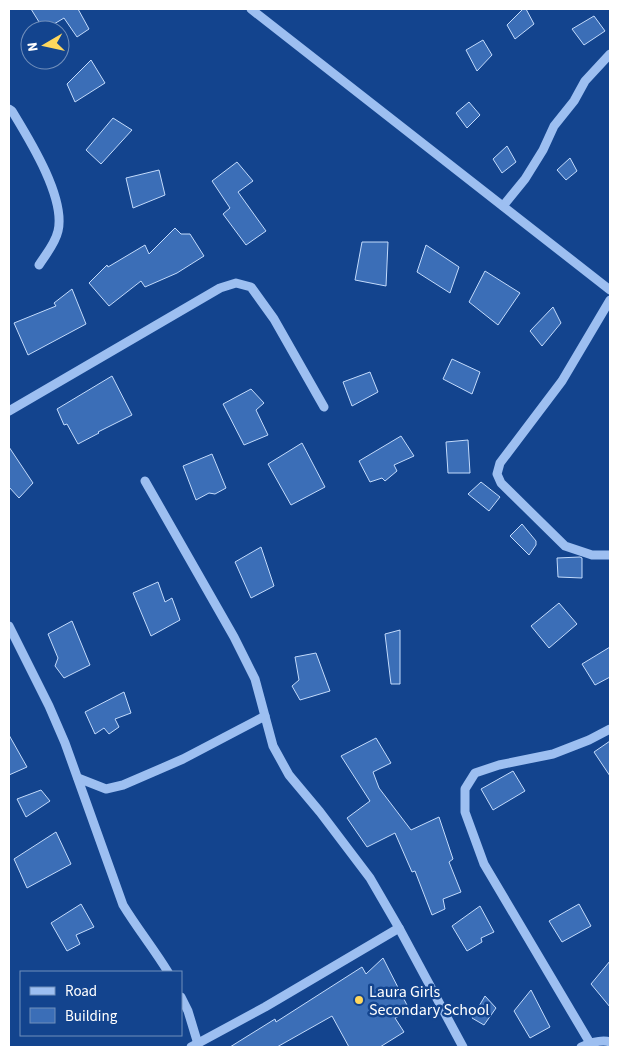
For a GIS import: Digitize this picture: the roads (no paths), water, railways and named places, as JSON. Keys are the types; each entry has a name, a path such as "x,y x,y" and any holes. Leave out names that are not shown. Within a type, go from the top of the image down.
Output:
{"street":[{"path":"251,9 610,290"},
{"path":"503,206 525,179 543,150 554,126 574,101 585,82 610,54"},
{"path":"9,109 31,143 52,188 58,212 59,230 53,244 39,265"},
{"path":"9,411 220,288 236,283 251,287 257,295 274,319 324,407"},
{"path":"610,300 562,382 509,450 500,463 497,474 501,483 565,546 592,555 610,555"},
{"path":"145,481 234,637 254,679 273,746 289,775 370,878 463,1047"},
{"path":"9,626 49,706 65,743 123,905 167,971"},
{"path":"78,778 106,789 123,786 184,760 265,716"},
{"path":"590,1043 484,864 465,812 465,789 475,773 499,765 553,754 589,740 610,729"},
{"path":"182,999 188,1011 195,1046 399,928"},
{"path":"581,1047 590,1043 607,1040 610,1042"}],"place":[{"name":"Laura Girls Secondary School","path":"359,1000"}]}
